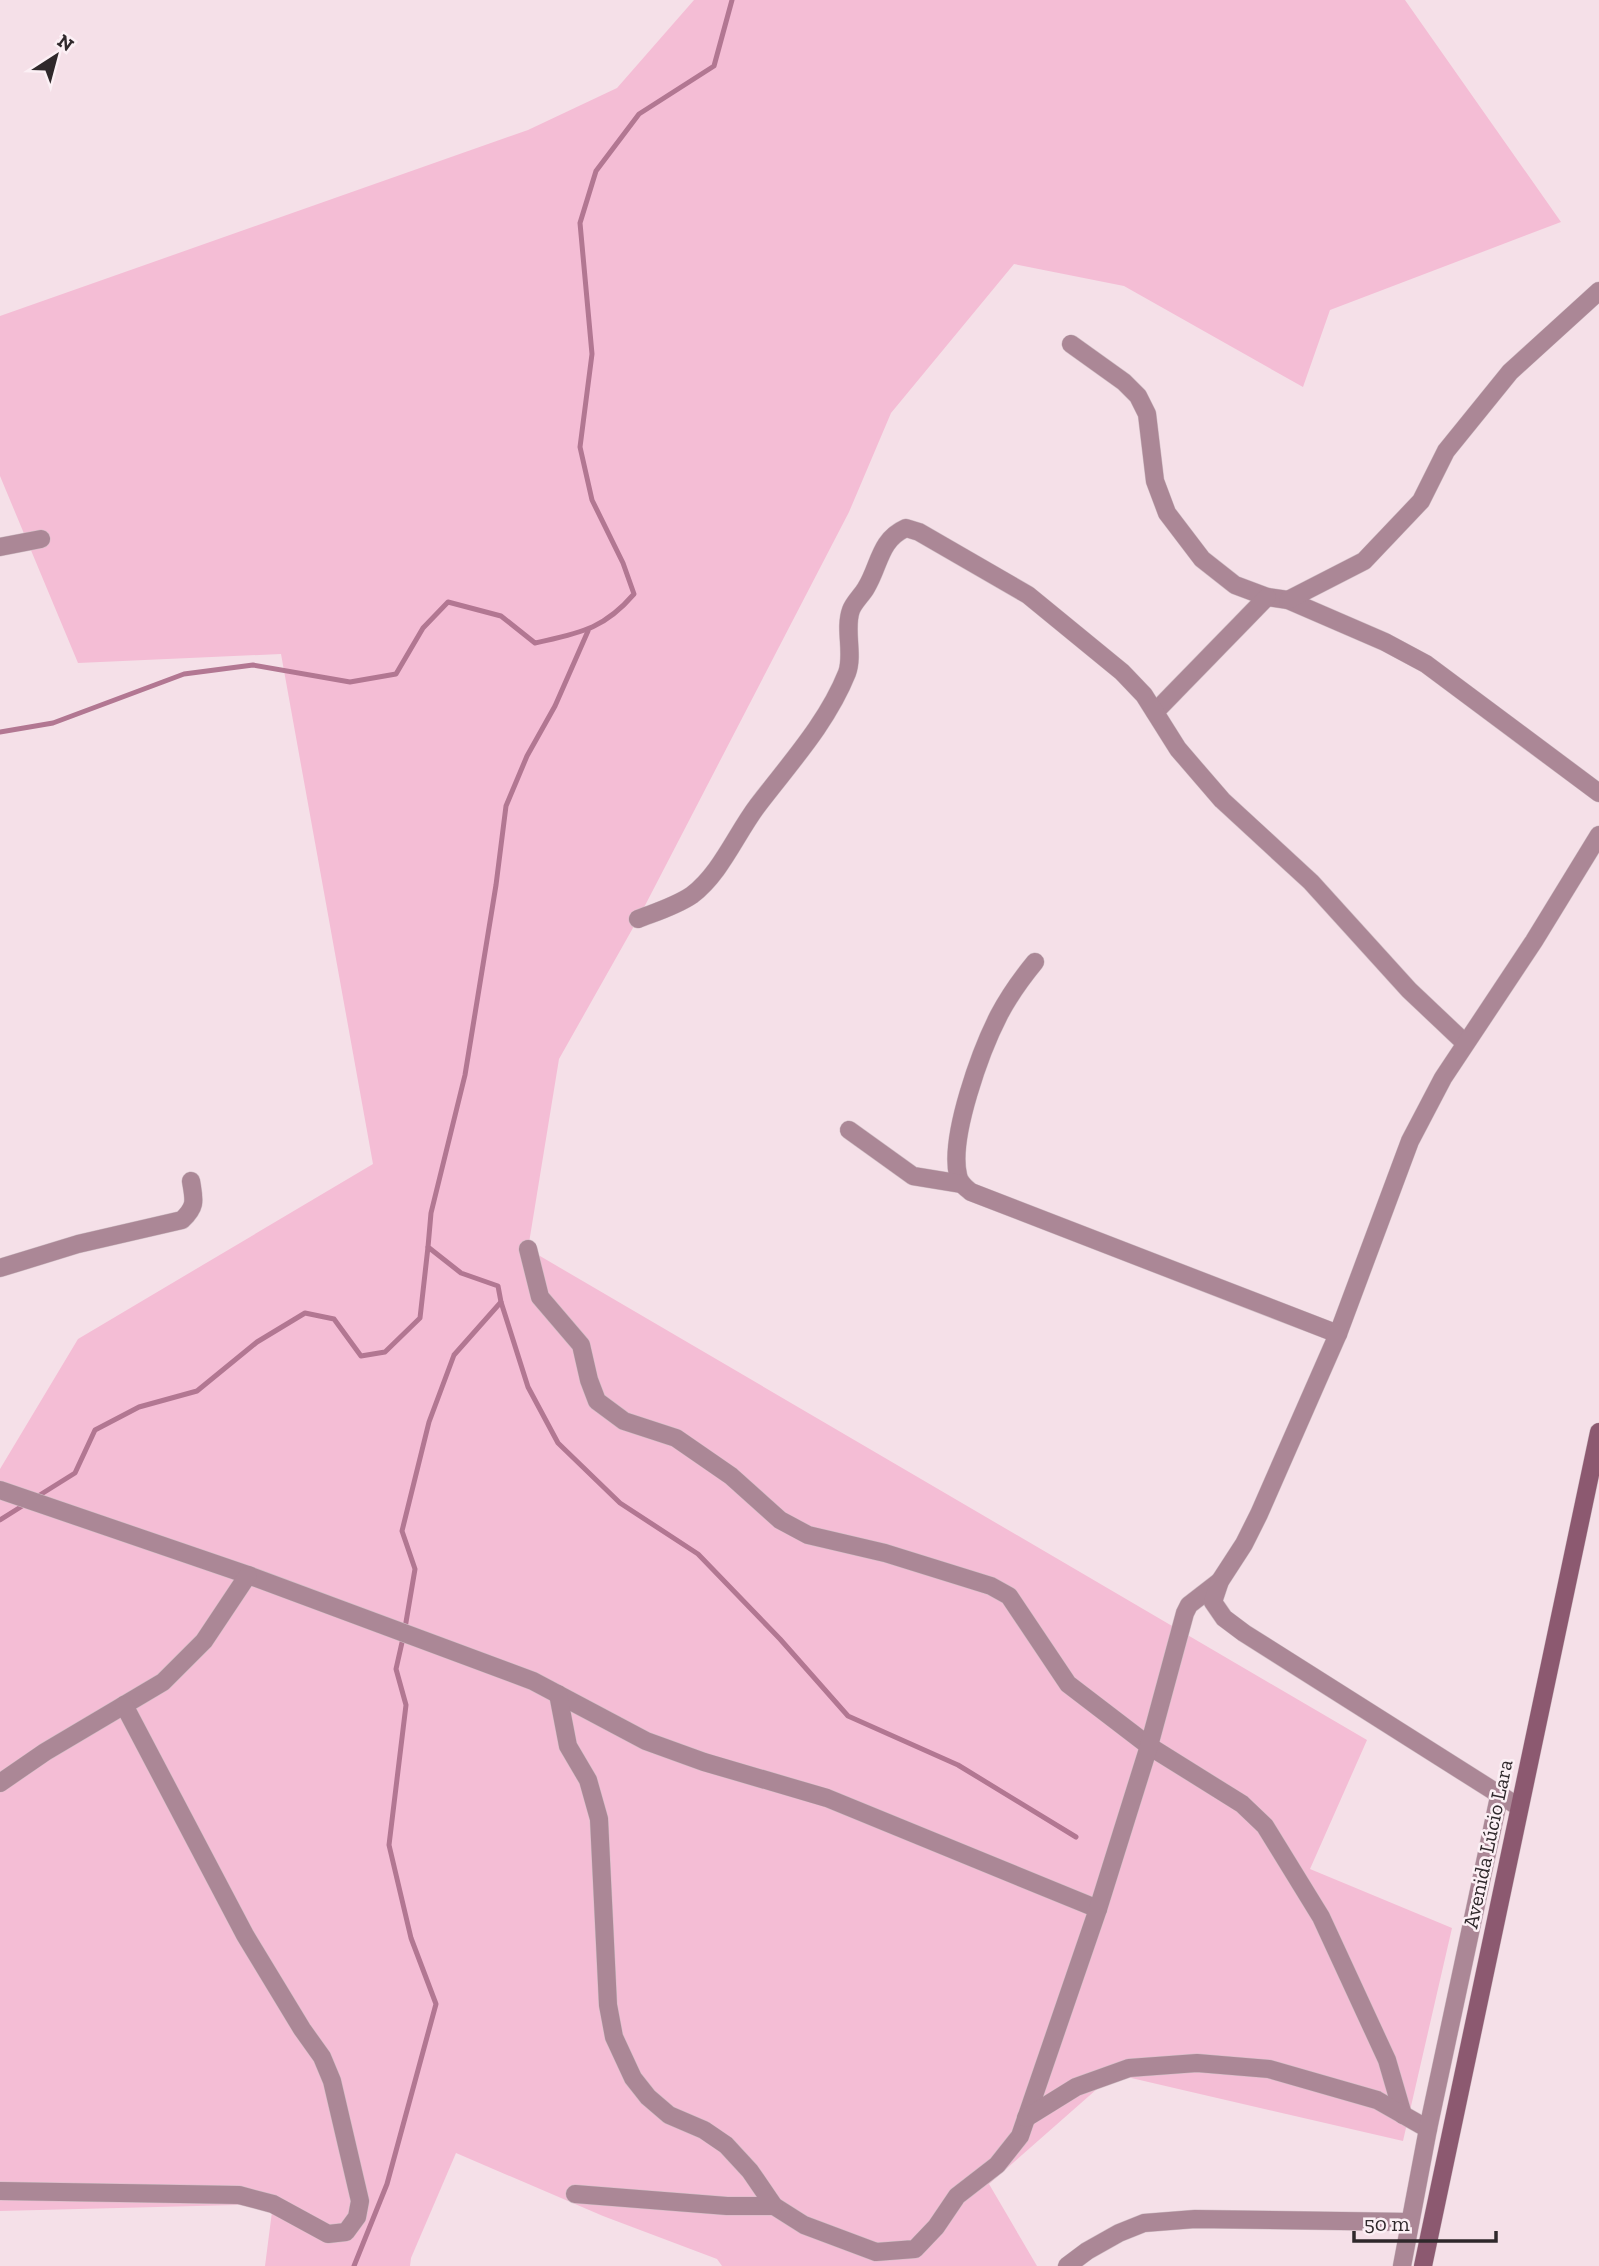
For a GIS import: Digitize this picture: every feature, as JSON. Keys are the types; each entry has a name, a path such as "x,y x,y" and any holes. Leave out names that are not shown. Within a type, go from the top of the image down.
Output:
{"main road":[{"name":"Avenida Lúcio Lara","path":"1423,2266 1599,1432"}],"street":[{"path":"1288,600 1364,561 1421,501 1446,451 1510,372 1599,291"},
{"path":"1071,344 1124,382 1138,396 1147,414 1155,481 1167,513 1202,559 1235,585 1266,597 1288,600 1385,642 1426,664 1599,793"},
{"path":"638,919 673,906 692,895 710,877 758,805 831,707 849,669 851,609 867,587 889,541 894,534 906,528 919,532 1028,595 1122,672 1144,695 1178,749 1222,800 1311,881 1409,990 1465,1043"},
{"path":"0,547 41,539"},
{"path":"1155,712 1266,597"},
{"path":"1519,1807 1499,1797 1244,1633 1224,1618 1213,1602 1220,1581 1244,1544 1259,1514 1338,1335 1410,1141 1443,1078 1534,941 1599,835"},
{"path":"1035,962 1016,985 998,1017 967,1099 958,1140 958,1176 962,1184 971,1192 1338,1335"},
{"path":"849,1130 913,1177 962,1184"},
{"path":"0,1268 78,1244 182,1220 191,1211 194,1200 191,1181"},
{"path":"528,1249 540,1297 581,1345 597,1401 624,1420 676,1438 731,1476 780,1520 808,1535 885,1553 991,1586 1009,1596 1068,1684 1149,1746 1241,1804 1265,1826 1321,1917 1387,2060 1403,2115"},
{"path":"0,1489 248,1575 520,1676 646,1741 704,1762 827,1798 1098,1909"},
{"path":"0,1783 45,1752 163,1682 204,1641 248,1575"},
{"path":"558,1694 568,1746 588,1780 599,1819 608,2004 614,2037 633,2078 648,2097 669,2115 704,2130 726,2145 750,2171 774,2206 804,2225 876,2252 915,2249 936,2227 957,2196 997,2165 1020,2136 1098,1909 1149,1746 1185,1613 1189,1605 1220,1581"},
{"path":"0,2190 239,2195 273,2204 328,2234 346,2232 357,2217 360,2201 332,2081 322,2057 245,1936 124,1705"},
{"path":"1402,2266 1428,2129 1499,1797"},
{"path":"1026,2118 1076,2087 1129,2068 1197,2063 1269,2069 1377,2100 1428,2129"},
{"path":"575,2194 727,2206 774,2206"},
{"path":"1067,2266 1119,2233 1144,2223 1195,2219 1410,2222"}],"shaded area":[{"path":"694,0 1405,0 1561,222 1330,310 1303,387 1124,286 1014,264 891,413 849,512 638,919 559,1059 528,1249 1367,1740 1310,1869 1452,1928 1403,2141 1114,2074 989,2184 1037,2266 722,2266 717,2259 603,2216 456,2153 410,2266 265,2266 273,2204 0,2211 0,1469 78,1339 373,1164 281,654 78,663 0,476 0,316 528,130 617,88"}],"waterway":[{"path":"0,732 53,723 184,674 253,665 350,682 396,674 423,628 448,602 501,616 535,643 601,623 623,606 634,594 623,563 592,500 580,447 592,354 580,223 596,171 639,114 714,66 732,0"},
{"path":"405,1628 415,1569 402,1531 429,1422 454,1355 501,1302 498,1286 461,1273 428,1247 431,1213 465,1075 506,806 527,756 555,706 588,631"},
{"path":"35,1498 75,1473 95,1430 139,1407 197,1391 257,1342 305,1313 334,1319 361,1356 385,1352 420,1318 428,1247"},
{"path":"501,1302 528,1387 558,1443 620,1503 698,1554 780,1639 848,1716 958,1765 1076,1837"},
{"path":"0,1520 27,1503"},
{"path":"354,2266 387,2184 436,2004 411,1938 389,1845 406,1705 396,1669 403,1638"}]}
